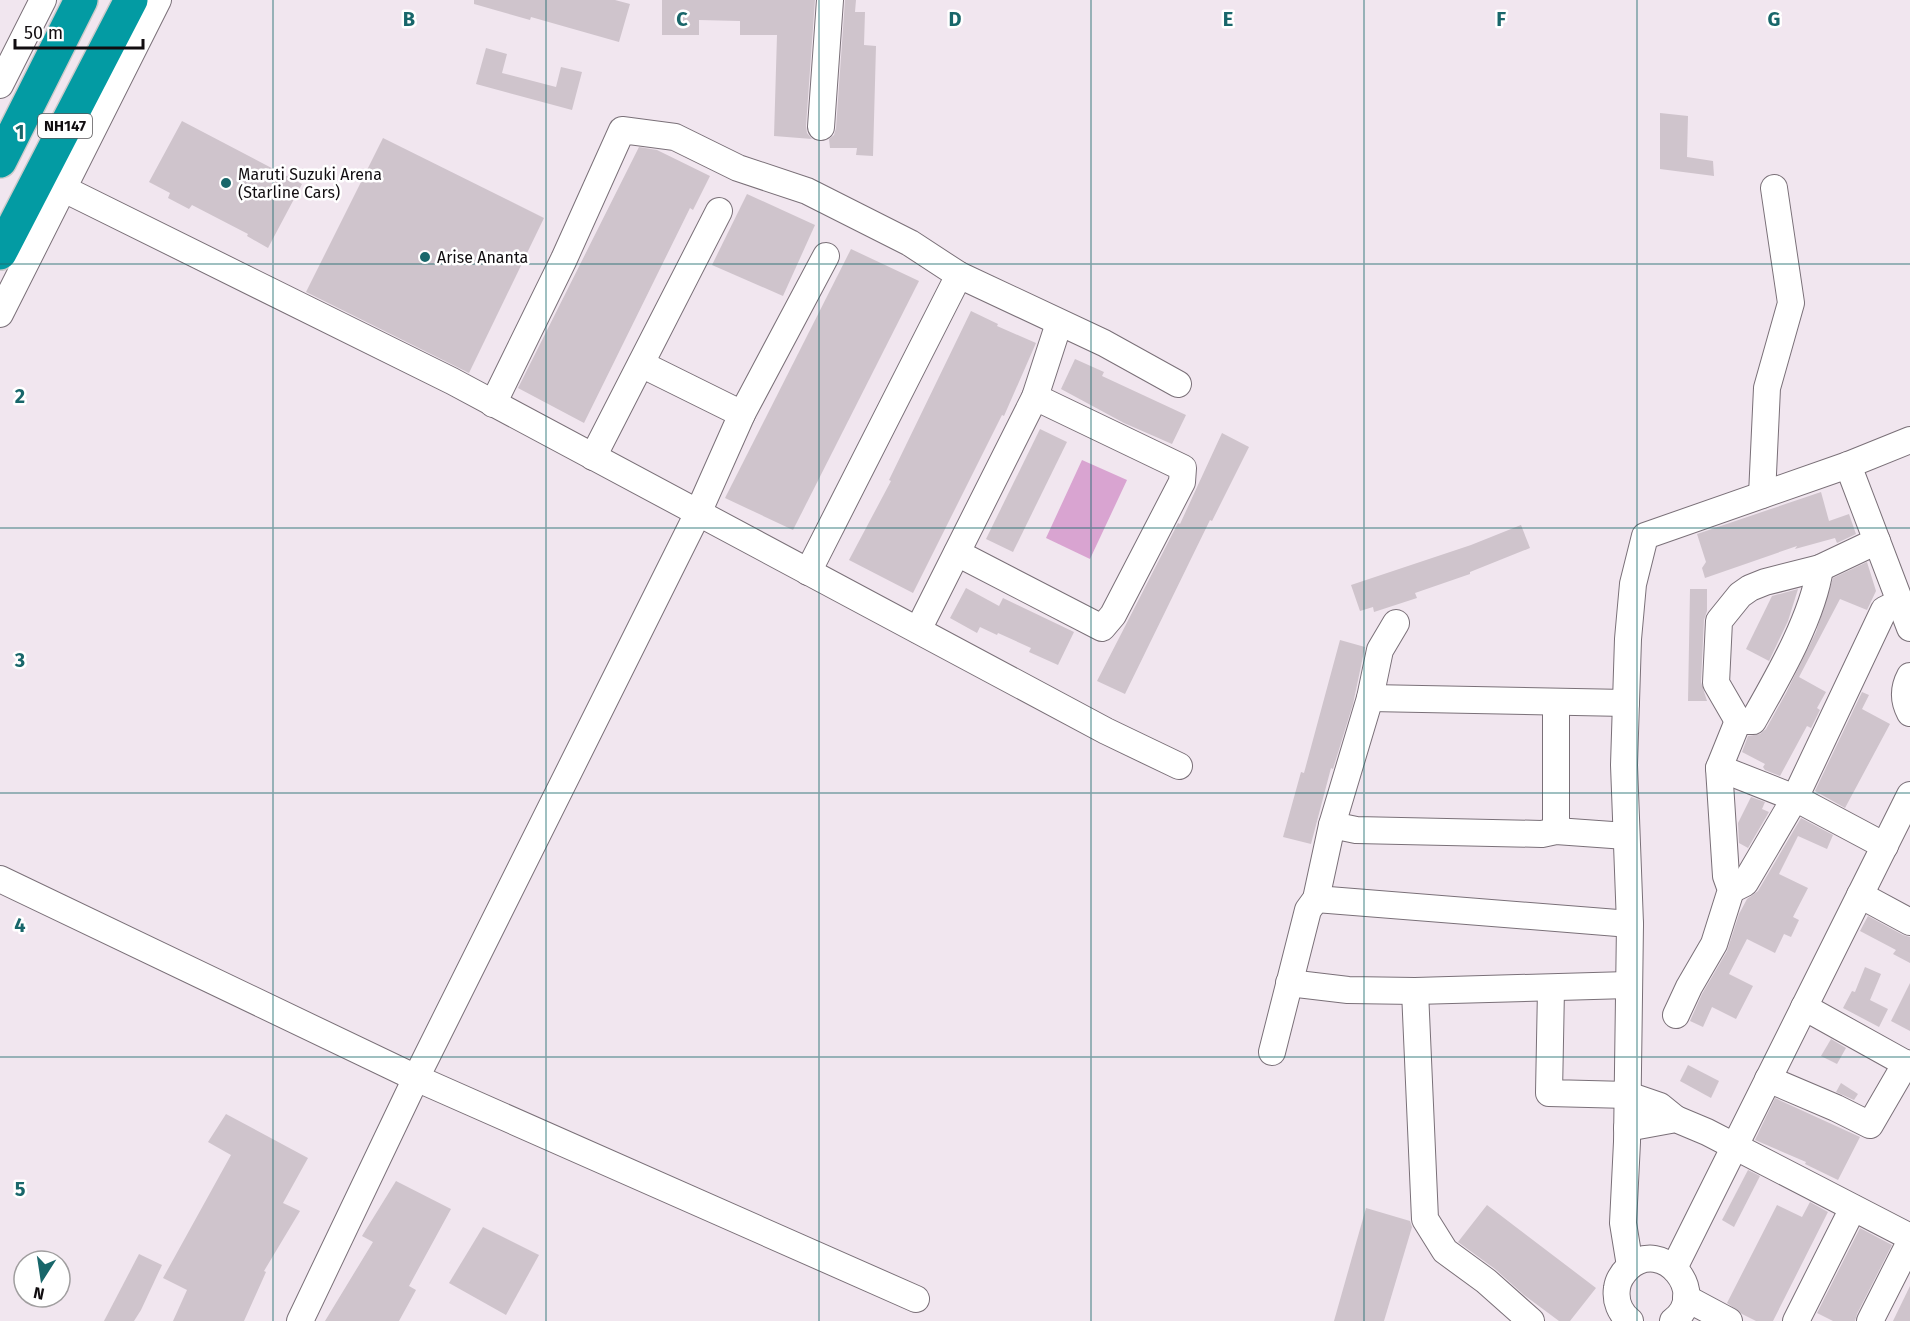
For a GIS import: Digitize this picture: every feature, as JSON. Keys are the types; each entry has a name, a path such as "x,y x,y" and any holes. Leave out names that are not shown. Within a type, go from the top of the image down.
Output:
{"highway":[{"name":"NH147","path":"0,161 81,0"},
{"name":"NH147","path":"0,253 131,0"}],"street":[{"path":"0,84 43,0"},
{"path":"0,314 158,0"},
{"path":"821,127 830,0"},
{"path":"493,404 564,260 622,130 675,137 738,168 807,191 910,243 959,275 1104,343 1178,384"},
{"path":"62,188 493,404 1107,731 1179,766"},
{"path":"1762,495 1767,388 1791,303 1774,188"},
{"path":"593,457 719,211"},
{"path":"300,1321 416,1078 698,513 742,414 826,256"},
{"path":"808,572 959,275"},
{"path":"918,630 1035,397 1059,323"},
{"path":"641,364 742,414"},
{"path":"957,553 1102,628 1113,615 1182,482 1184,468 1035,397"},
{"path":"1630,1266 1623,1223 1628,1095 1630,924 1624,765 1628,639 1633,584 1645,536 1848,465 1910,440"},
{"path":"1848,465 1910,628"},
{"path":"1738,721 1716,683 1719,621 1740,595 1750,588 1820,568 1877,541"},
{"path":"1738,721 1753,720 1780,673 1817,589 1820,568"},
{"path":"1731,890 1744,883 1796,798 1884,610 1900,602"},
{"path":"1272,1052 1308,910 1316,899 1332,825 1370,698 1380,650 1396,623"},
{"path":"1910,676 1905,689 1905,700 1910,713"},
{"path":"1370,698 1626,703"},
{"path":"1556,703 1556,831"},
{"path":"1676,1015 1714,944 1731,890 1726,876 1719,768 1738,721"},
{"path":"1719,768 1796,798 1885,846"},
{"path":"1674,1268 1885,846 1906,814"},
{"path":"1332,825 1356,830 1542,834 1556,831 1626,836"},
{"path":"0,879 416,1078 916,1299"},
{"path":"1860,896 1910,922"},
{"path":"1316,899 1630,924"},
{"path":"1290,983 1348,990 1415,992 1628,986"},
{"path":"1551,989 1549,1093 1628,1095 1660,1106 1676,1119 1735,1146 1910,1237"},
{"path":"1415,992 1425,1219 1445,1251 1486,1281 1531,1321"},
{"path":"1768,1079 1870,1125 1908,1065 1804,1007"},
{"path":"1627,1128 1676,1119"},
{"path":"1796,1321 1853,1208"},
{"path":"1870,1321 1910,1242"},
{"path":"1627,1320 1619,1308 1616,1297 1617,1285 1622,1274 1630,1266 1652,1259 1664,1261 1674,1268 1682,1276 1686,1287 1683,1309 1673,1321"},
{"path":"1686,1298 1729,1321"}],"shaded area":[{"path":"1082,460 1127,480 1090,559 1046,538"}],"building":[{"path":"474,0 615,0 630,4 619,42 531,17 530,20 474,4"},
{"path":"662,0 815,0 806,126 807,133 812,139 774,136 777,35 740,35 740,21 699,20 699,35 662,35"},
{"path":"845,0 856,0 855,12 865,12 864,45 876,46 873,156 856,155 857,148 830,148 829,139 834,135 836,128"},
{"path":"486,48 507,54 502,73 556,87 561,67 582,72 572,110 476,84"},
{"path":"1660,113 1688,116 1687,157 1713,161 1714,176 1660,169"},
{"name":"Maruti Suzuki Arena (Starline Cars)","path":"182,121 302,184 268,248 247,236 248,234 192,205 189,209 168,198 170,193 149,182"},
{"name":"Arise Ananta","path":"383,138 544,218 469,373 306,292"},
{"path":"639,147 657,150 710,176 693,210 690,208 584,423 518,388"},
{"path":"747,194 815,225 783,296 712,265"},
{"path":"851,249 919,281 793,530 725,498"},
{"path":"971,311 998,324 997,326 1036,343 1004,416 1002,415 913,593 849,560 891,481 889,480"},
{"path":"1075,359 1104,372 1102,376 1186,415 1172,444 1124,423 1061,389"},
{"path":"1040,429 1067,442 1013,552 986,539"},
{"path":"1222,433 1249,447 1212,521 1210,520 1125,694 1097,681 1178,523 1180,524"},
{"path":"1821,492 1829,521 1849,514 1856,534 1837,543 1835,538 1795,549 1797,546 1705,578 1702,568 1706,562 1697,534"},
{"path":"1521,525 1530,548 1470,572 1470,574 1415,593 1417,598 1374,612 1373,607 1360,611 1351,585 1471,545"},
{"path":"1867,562 1876,591 1867,610 1840,599 1799,677 1826,692 1817,708 1820,710 1811,728 1807,726 1780,776 1765,770 1763,767 1765,764 1742,752 1748,736 1760,734 1766,729 1786,693 1816,632 1833,578"},
{"path":"966,588 999,606 1003,598 1074,632 1058,665 1029,652 1031,648 998,633 997,635 980,627 977,633 950,618"},
{"path":"1690,589 1707,589 1701,682 1707,701 1688,701"},
{"path":"1798,589 1788,621 1769,661 1746,649 1772,596"},
{"path":"1340,640 1365,647 1353,704 1333,769 1331,768 1311,844 1283,837 1301,772 1304,773"},
{"path":"1862,692 1869,695 1862,709 1890,724 1845,808 1815,791"},
{"path":"1751,797 1765,802 1762,809 1769,812 1748,848 1739,843 1738,823"},
{"path":"1801,818 1833,835 1827,849 1798,836 1779,874 1808,888 1793,917 1799,920 1791,937 1784,934 1775,953 1747,939 1729,974 1753,986 1736,1019 1712,1007 1703,1027 1690,1021 1702,994 1727,951 1739,914 1747,899 1758,891"},
{"path":"1868,916 1910,937 1910,963 1893,954 1896,950 1860,931"},
{"path":"1865,967 1881,974 1870,1000 1888,1009 1879,1027 1843,1008 1852,991 1855,992"},
{"path":"1910,983 1910,1031 1891,1021"},
{"path":"1831,1039 1846,1048 1837,1064 1821,1056"},
{"path":"1688,1065 1719,1081 1711,1098 1680,1081"},
{"path":"1841,1083 1858,1094 1854,1100 1836,1092"},
{"path":"1775,1098 1860,1137 1838,1180 1805,1164 1806,1162 1755,1140"},
{"path":"226,1114 308,1158 283,1203 300,1211 264,1271 266,1272 244,1321 173,1321 187,1290 163,1278 231,1155 208,1142"},
{"path":"1748,1170 1760,1176 1734,1227 1722,1220"},
{"path":"396,1181 451,1209 409,1286 416,1290 399,1321 325,1321 373,1242 362,1236"},
{"path":"1810,1202 1828,1212 1773,1321 1756,1321 1742,1314 1727,1303 1777,1205 1802,1217"},
{"path":"1487,1205 1596,1288 1570,1321 1559,1321 1458,1242"},
{"path":"1366,1208 1410,1221 1412,1227 1384,1321 1334,1321"},
{"path":"483,1227 539,1255 506,1315 449,1283"},
{"path":"1860,1228 1892,1245 1855,1321 1833,1321 1817,1313"},
{"path":"139,1254 162,1265 141,1310 134,1321 104,1321"},
{"path":"1910,1286 1910,1321 1893,1321"}],"place":[{"name":"Maruti Suzuki Arena (Starline Cars)","path":"226,183"},
{"name":"Arise Ananta","path":"425,257"}]}
